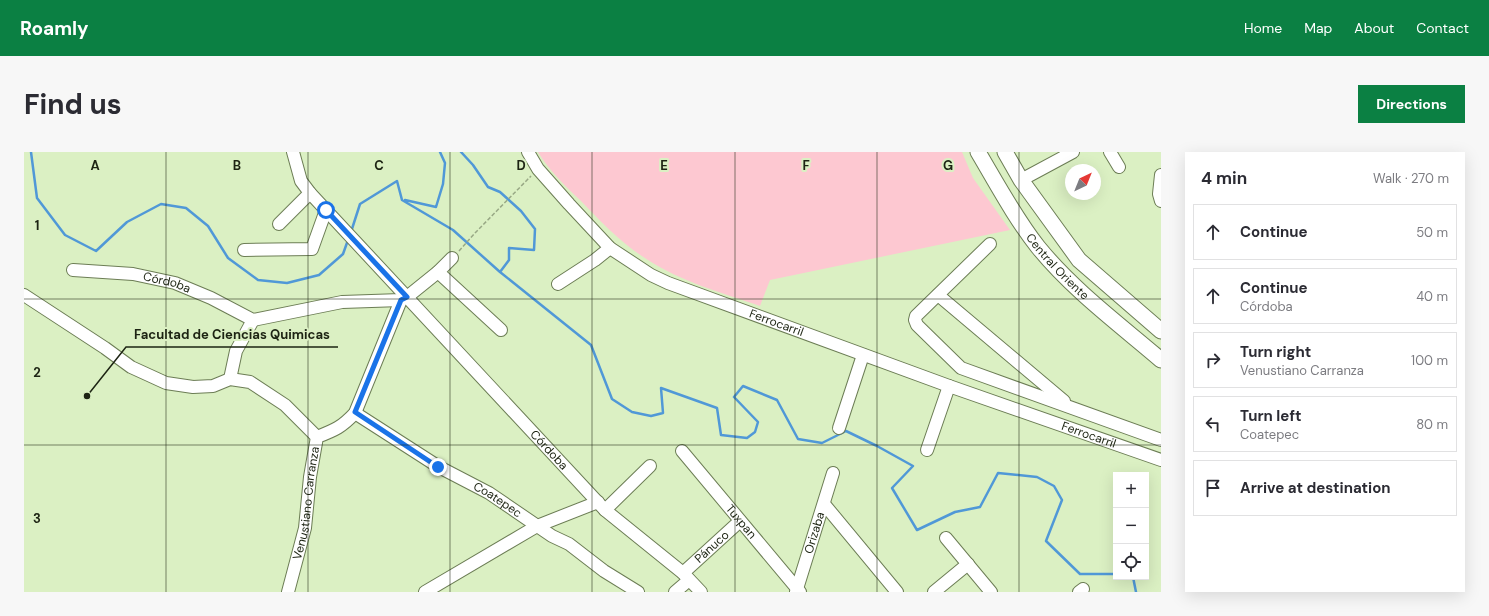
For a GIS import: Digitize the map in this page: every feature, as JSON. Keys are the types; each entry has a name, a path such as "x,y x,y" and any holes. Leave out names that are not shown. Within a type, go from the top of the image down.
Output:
{"main road":[{"name":"Central Oriente","path":"978,152 1007,201 1038,247 1076,288 1161,360"},
{"name":"Central Oriente","path":"1005,152 1021,180 1079,260 1161,331"}],"street":[{"name":"Ferrocarril","path":"528,152 538,169 610,248 652,275 668,283 949,386 1160,458"},
{"path":"1021,180 1073,152"},
{"path":"1110,152 1119,166"},
{"path":"244,250 312,249 326,210 301,181 294,153"},
{"path":"1161,175 1159,194 1161,201"},
{"path":"279,224 310,192"},
{"name":"Córdoba","path":"326,210 369,257 404,299 601,506 686,576 701,592"},
{"path":"990,244 916,316 915,320 917,325 961,368 1161,440"},
{"path":"558,284 595,260 610,248"},
{"path":"230,379 236,351 253,320 342,302 404,299 438,272 452,258"},
{"name":"Córdoba","path":"73,270 133,274 175,283 211,298 253,320"},
{"path":"438,272 501,330"},
{"path":"24,295 105,348 131,367 141,373 166,383 193,387 212,386 230,379 250,382 285,405 317,437"},
{"path":"938,295 1070,406"},
{"name":"Venustiano Carranza","path":"288,592 305,528 310,477 317,437 344,424 355,412 404,299"},
{"path":"839,428 863,354"},
{"path":"927,450 949,386"},
{"name":"Coatepec","path":"355,412 438,467 489,493 537,526 569,544 604,571 638,592"},
{"name":"Tuxpan","path":"682,451 798,591"},
{"path":"431,591 537,526 601,506 650,466"},
{"name":"Orizaba","path":"798,591 834,474"},
{"path":"824,504 897,592"},
{"name":"Pánuco","path":"675,592 686,576 740,521"},
{"path":"946,538 991,592"},
{"path":"934,592 968,564"}],"path":[{"path":"452,258 538,169"}],"shaded area":[{"path":"538,152 962,152 973,178 1010,230 770,280 760,306 689,281 661,268 638,254 612,232 569,189 552,171"}],"waterway":[{"path":"31,152 37,198 65,235 96,251 127,222 161,204 186,208 208,226 228,258 258,280 287,283 319,275 343,254 348,240"},
{"path":"405,200 436,207 443,184 445,163 440,152"},
{"path":"461,152 473,165 488,187 500,192 521,211 535,229 534,250 509,248 509,260 500,272"},
{"path":"351,232 360,204 397,181 402,200 453,230 500,272 591,345 612,399 632,412 651,416 663,413 661,388 717,408 721,435 747,438 755,432 758,422 734,397 743,386 777,400 798,439 822,443 846,431 913,466 892,488 917,530 955,512 980,507 998,473 1037,477 1054,486 1062,500 1046,541 1080,574 1113,574"},
{"path":"1134,580 1136,592"}],"place":[{"name":"Facultad de Ciencias Quimicas","path":"87,396"}],"route":[{"path":"326,210 407,297 401,300 355,412 438,467"}]}
